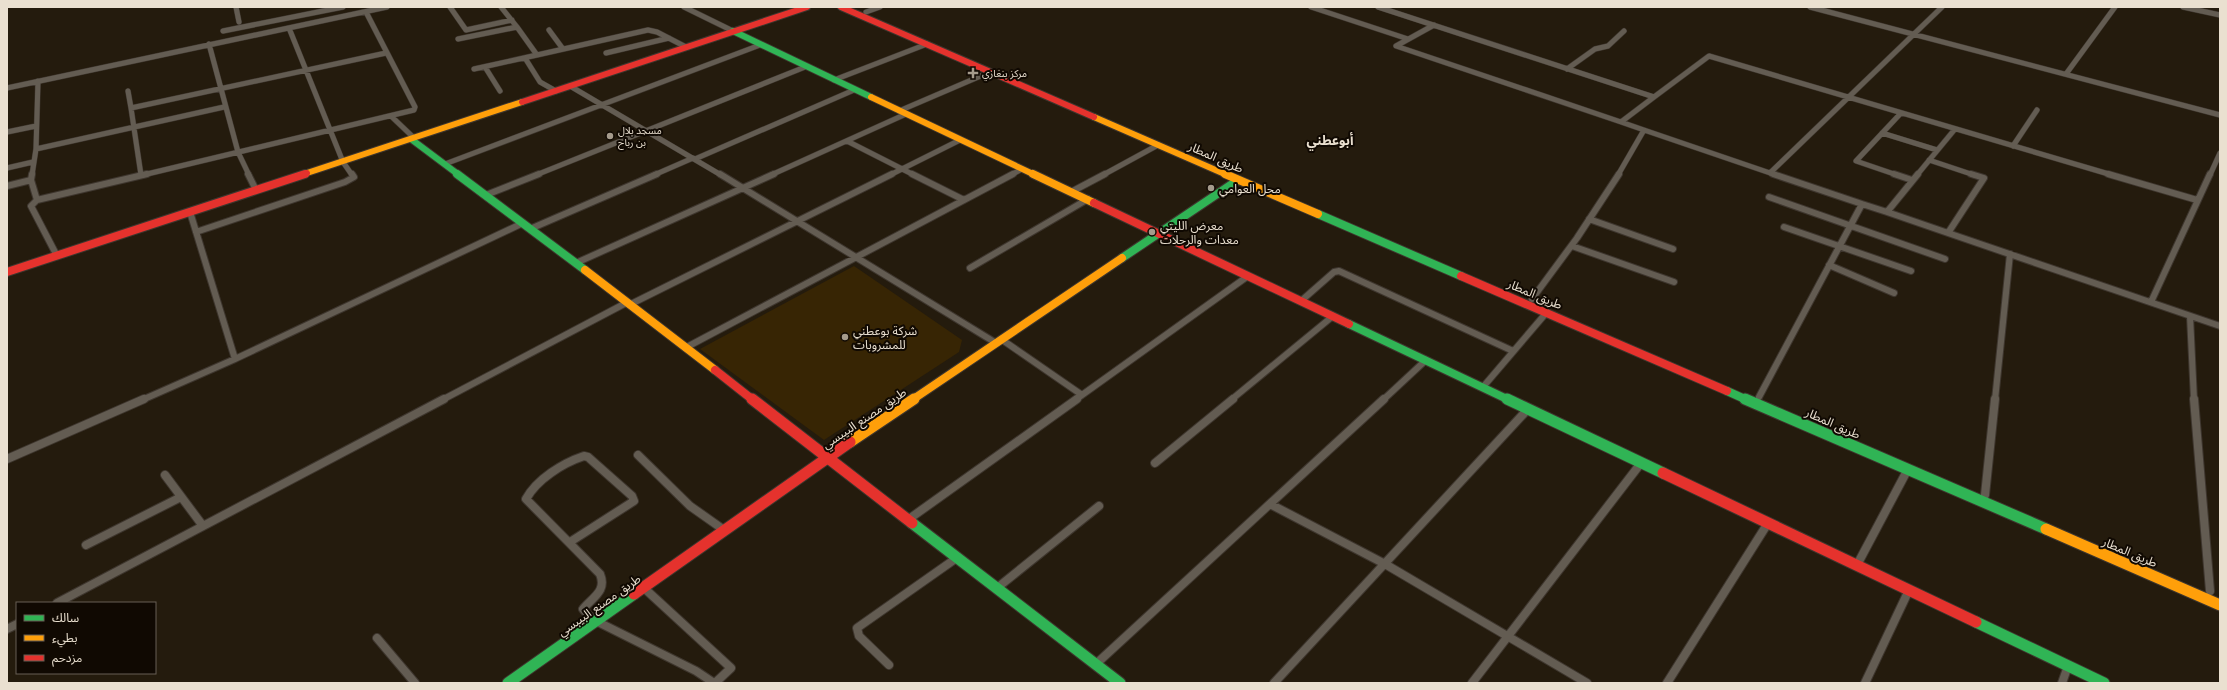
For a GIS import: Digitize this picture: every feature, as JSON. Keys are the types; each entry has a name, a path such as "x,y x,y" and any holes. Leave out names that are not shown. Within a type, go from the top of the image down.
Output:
{"main road":[{"path":"7,272 343,162 807,7"},
{"name":"طريق المطار","path":"841,7 1238,180 1452,268 1532,299 1759,397 1908,470 2220,605"},
{"name":"طريق المطار","path":"853,7 1452,268 1547,312 1985,495 2220,596"},
{"path":"733,32 2104,683"},
{"path":"412,138 909,519 1096,664 1116,682"},
{"name":"طريق مصنع البيبسي","path":"508,683 828,457 1238,180"}],"street":[{"path":"236,7 239,22"},
{"path":"223,30 342,7"},
{"path":"7,88 387,7"},
{"path":"450,7 466,30 512,20"},
{"path":"501,7 537,55"},
{"path":"684,7 733,32"},
{"path":"866,12 880,7"},
{"path":"1311,7 1408,40"},
{"path":"1378,7 1654,97"},
{"path":"1810,7 2220,115"},
{"path":"1770,173 1812,134 1847,97 1916,34 1942,7"},
{"path":"2066,74 2115,7"},
{"path":"2183,7 2220,15"},
{"path":"57,256 32,206 37,200 416,109 366,12"},
{"path":"1434,25 1396,46 2220,326"},
{"path":"458,40 517,27"},
{"path":"196,232 351,180 353,176 343,162 289,28"},
{"path":"549,30 563,49"},
{"path":"474,70 648,30 669,38 686,47"},
{"path":"1567,68 1595,49 1608,46 1624,31"},
{"path":"606,53 669,38"},
{"path":"209,44 224,106 238,152 256,190"},
{"path":"834,80 927,44"},
{"path":"445,164 760,45"},
{"path":"131,108 386,53"},
{"path":"1621,122 1709,56 2197,200"},
{"path":"525,58 539,81 556,91"},
{"path":"485,67 500,91"},
{"path":"486,195 805,67"},
{"path":"576,263 847,141 990,72"},
{"path":"37,200 31,180 36,149 38,81"},
{"path":"570,86 648,130 798,222 999,341 1082,395"},
{"path":"7,459 235,360 526,226 694,158 854,90"},
{"path":"128,91 141,175"},
{"path":"36,149 134,128 224,106"},
{"path":"2013,146 2037,110"},
{"path":"1901,113 1856,161 1912,180"},
{"path":"391,116 412,138"},
{"path":"7,132 36,126"},
{"path":"1887,212 1955,128"},
{"path":"1532,299 1572,246 1620,174 1644,130"},
{"path":"1882,133 1937,150"},
{"path":"59,602 628,304 798,222 960,140"},
{"path":"847,141 964,200"},
{"path":"1071,192 1158,145"},
{"path":"2151,302 2220,153"},
{"path":"1929,160 1984,178 1948,233"},
{"path":"7,168 33,162"},
{"path":"685,348 1022,169"},
{"path":"7,186 31,180"},
{"path":"1769,196 1945,259"},
{"path":"970,268 1088,200"},
{"path":"1759,397 1862,204"},
{"path":"190,212 235,360"},
{"path":"1589,219 1673,249"},
{"path":"1784,227 1911,271"},
{"path":"1572,246 1674,282"},
{"path":"1985,495 2010,254"},
{"path":"1828,266 1894,293"},
{"path":"1301,301 1334,272 1338,271 1513,351"},
{"path":"909,519 1248,276"},
{"path":"1483,387 1547,312"},
{"path":"1155,463 1333,316"},
{"path":"2190,316 2195,428 2210,591"},
{"path":"1096,664 1426,360"},
{"path":"1274,683 1528,409"},
{"path":"638,455 690,506 724,530"},
{"path":"570,542 634,501 632,496 584,456 552,474 526,498 527,501 570,542 602,578 600,593 582,609 595,622 696,670 714,683 732,668 644,588"},
{"path":"1472,683 1641,463"},
{"path":"1857,565 1908,470"},
{"path":"165,476 203,526"},
{"path":"86,545 181,497"},
{"path":"1270,504 1385,564 1587,683"},
{"path":"997,588 1099,506"},
{"path":"1667,683 1768,523"},
{"path":"889,665 859,636 857,628 958,557"},
{"path":"1865,683 1909,590"},
{"path":"7,629 16,624"},
{"path":"377,638 415,683"},
{"path":"2062,683 2068,666"}],"shaded area":[{"path":"854,266 962,340 959,352 824,440 700,349"}],"traffic: fast":[{"path":"733,31 871,97"},
{"path":"411,139 585,270"},
{"path":"1122,258 1238,180"},
{"path":"1318,214 1461,276"},
{"path":"1349,324 1663,473"},
{"path":"1727,391 2046,529"},
{"path":"912,523 1120,683"},
{"path":"508,683 634,594"},
{"path":"1976,622 2104,683"}],"traffic: slow":[{"path":"871,97 1094,203"},
{"path":"307,173 522,102"},
{"path":"1094,117 1318,214"},
{"path":"850,442 1122,258"},
{"path":"585,270 715,370"},
{"path":"2046,529 2220,605"}],"traffic: jam":[{"path":"522,102 807,7"},
{"path":"841,7 1094,117"},
{"path":"7,272 307,173"},
{"path":"1094,203 1349,324"},
{"path":"1461,276 1727,391"},
{"path":"715,370 912,523"},
{"path":"634,594 850,442"},
{"path":"1663,473 1976,622"}],"place":[{"name":"مركز بنغازي","path":"973,73"},
{"name":"مسجد بلال بن رباح","path":"610,136"},
{"name":"محل العوامي","path":"1211,188"},
{"name":"معرض الليتي معدات والرحلات","path":"1152,232"},
{"name":"شركة بوعطني للمشروبات","path":"845,337"}],"district":[{"name":"أبوعطني","path":"1330,140"}]}
